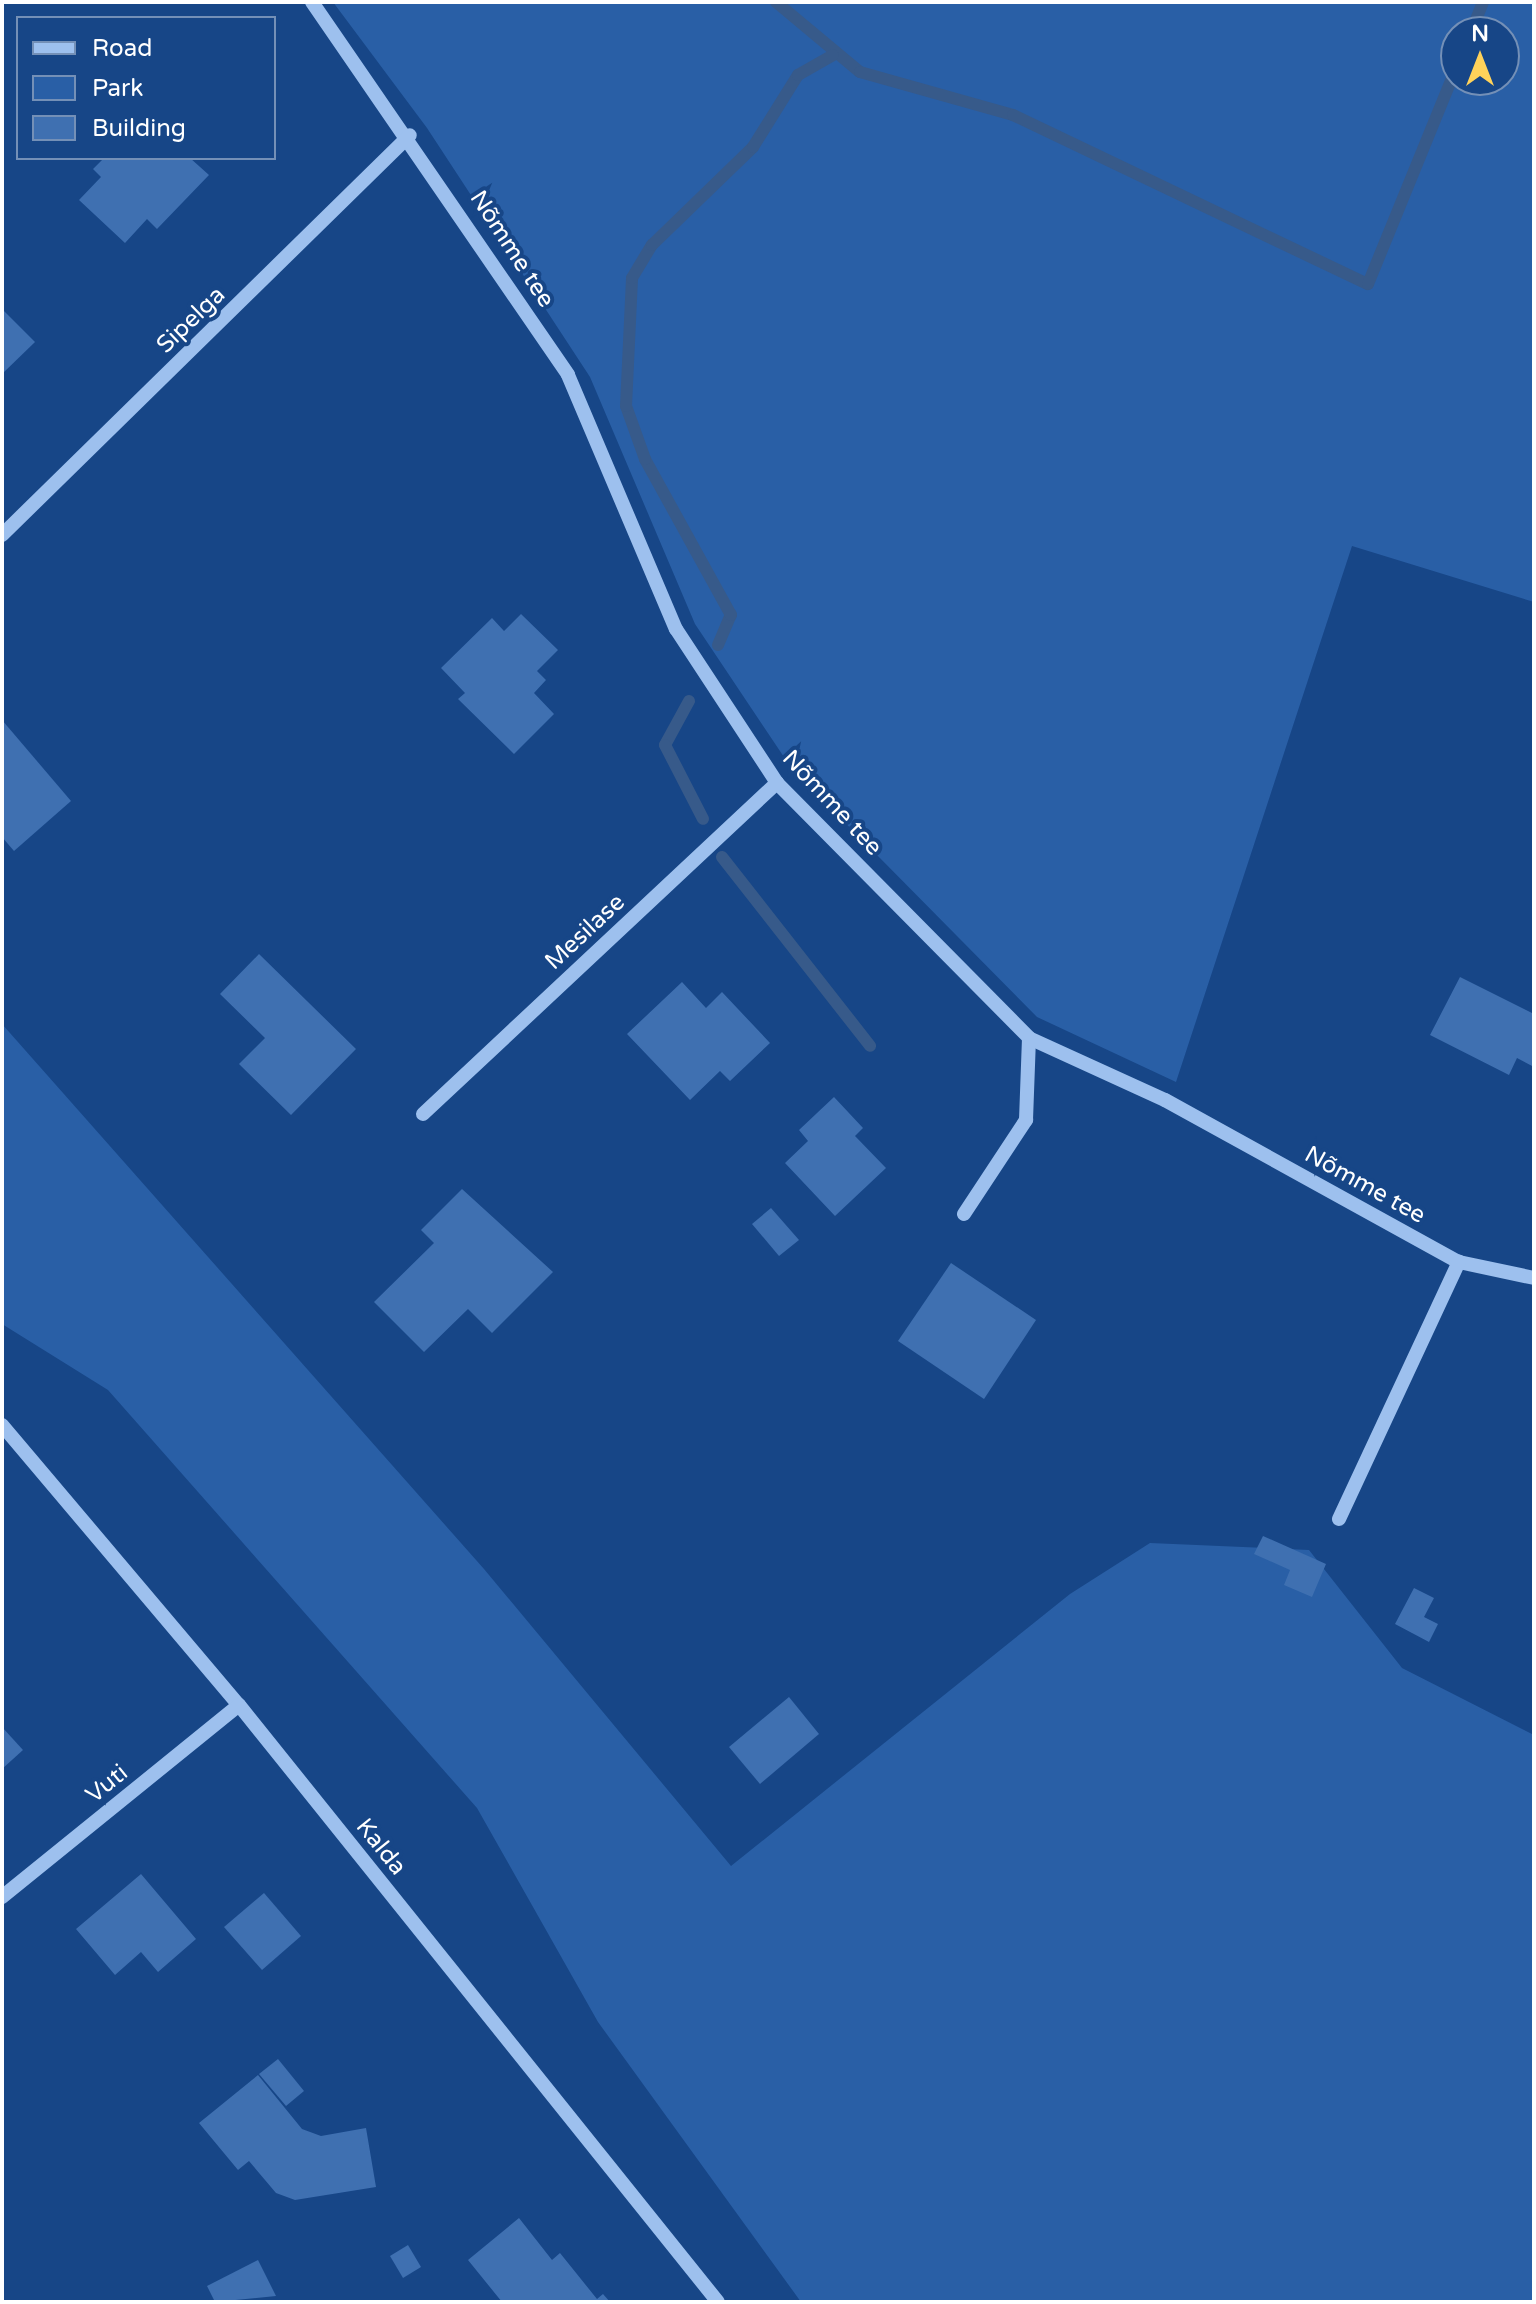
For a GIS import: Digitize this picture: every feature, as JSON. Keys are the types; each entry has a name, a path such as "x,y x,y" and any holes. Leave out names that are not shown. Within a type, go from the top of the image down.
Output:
{"street":[{"name":"Nõmme tee","path":"312,2 410,135 568,375 676,629 777,783 1029,1038 1165,1100 1459,1262 1534,1278"},
{"name":"Sipelga","path":"2,535 410,135"},
{"name":"Mesilase","path":"423,1114 777,783"},
{"path":"964,1214 1026,1120 1029,1038"},
{"path":"1339,1519 1459,1262"},
{"name":"Kalda","path":"2,1425 239,1705 718,2302"},
{"name":"Vuti","path":"2,1897 239,1705"}],"green space":[{"path":"333,2 1534,2 1534,602 1352,546 1176,1082 1037,1017 792,769 695,624 590,377 427,128"},
{"path":"2,1024 484,1569 731,1866 1070,1594 1150,1543 1309,1550 1402,1668 1534,1735 1534,2302 801,2302 598,2022 477,1808 108,1390 2,1324"}],"building":[{"path":"102,160 192,160 209,175 157,229 147,219 125,243 79,200 101,177 93,169"},
{"path":"2,309 35,342 2,374"},
{"path":"521,614 558,650 537,671 546,680 534,693 554,714 514,754 458,699 465,693 441,668 492,618 504,631"},
{"path":"2,720 71,801 14,851 2,837"},
{"path":"259,954 356,1049 291,1115 239,1064 265,1038 220,994"},
{"path":"1460,977 1534,1014 1534,1067 1517,1058 1509,1075 1430,1035"},
{"path":"682,982 706,1008 722,992 770,1043 730,1081 720,1071 690,1100 627,1034"},
{"path":"834,1097 863,1128 855,1136 886,1168 835,1216 785,1163 808,1141 799,1130"},
{"path":"462,1189 553,1272 492,1333 468,1309 424,1352 374,1302 434,1243 421,1230"},
{"path":"771,1208 799,1240 779,1256 752,1224"},
{"path":"951,1263 1036,1320 984,1399 898,1341"},
{"path":"1263,1536 1326,1564 1312,1597 1284,1585 1290,1570 1254,1554"},
{"path":"1414,1588 1434,1598 1424,1617 1438,1624 1429,1642 1395,1624"},
{"path":"789,1697 819,1734 760,1784 729,1747"},
{"path":"2,1727 23,1750 2,1769"},
{"path":"141,1874 196,1939 158,1972 141,1952 115,1975 76,1929"},
{"path":"264,1893 301,1936 262,1970 224,1927"},
{"path":"278,2059 304,2091 286,2106 259,2074"},
{"path":"258,2075 302,2129 321,2136 366,2128 376,2187 295,2200 276,2193 249,2161 238,2170 199,2123"},
{"path":"519,2218 552,2260 560,2253 597,2299 603,2294 610,2302 502,2302 468,2260"},
{"path":"408,2245 421,2267 403,2278 390,2256"},
{"path":"258,2260 276,2296 215,2302 207,2286"}],"waterway":[{"path":"776,2 860,72 1013,115 1368,284 1445,96"},
{"path":"1477,16 1483,2"},
{"path":"718,645 731,615 645,459 626,406 632,278 652,245 753,147 798,75 833,55"},
{"path":"689,701 665,745 703,819"},
{"path":"722,857 870,1046"}]}
